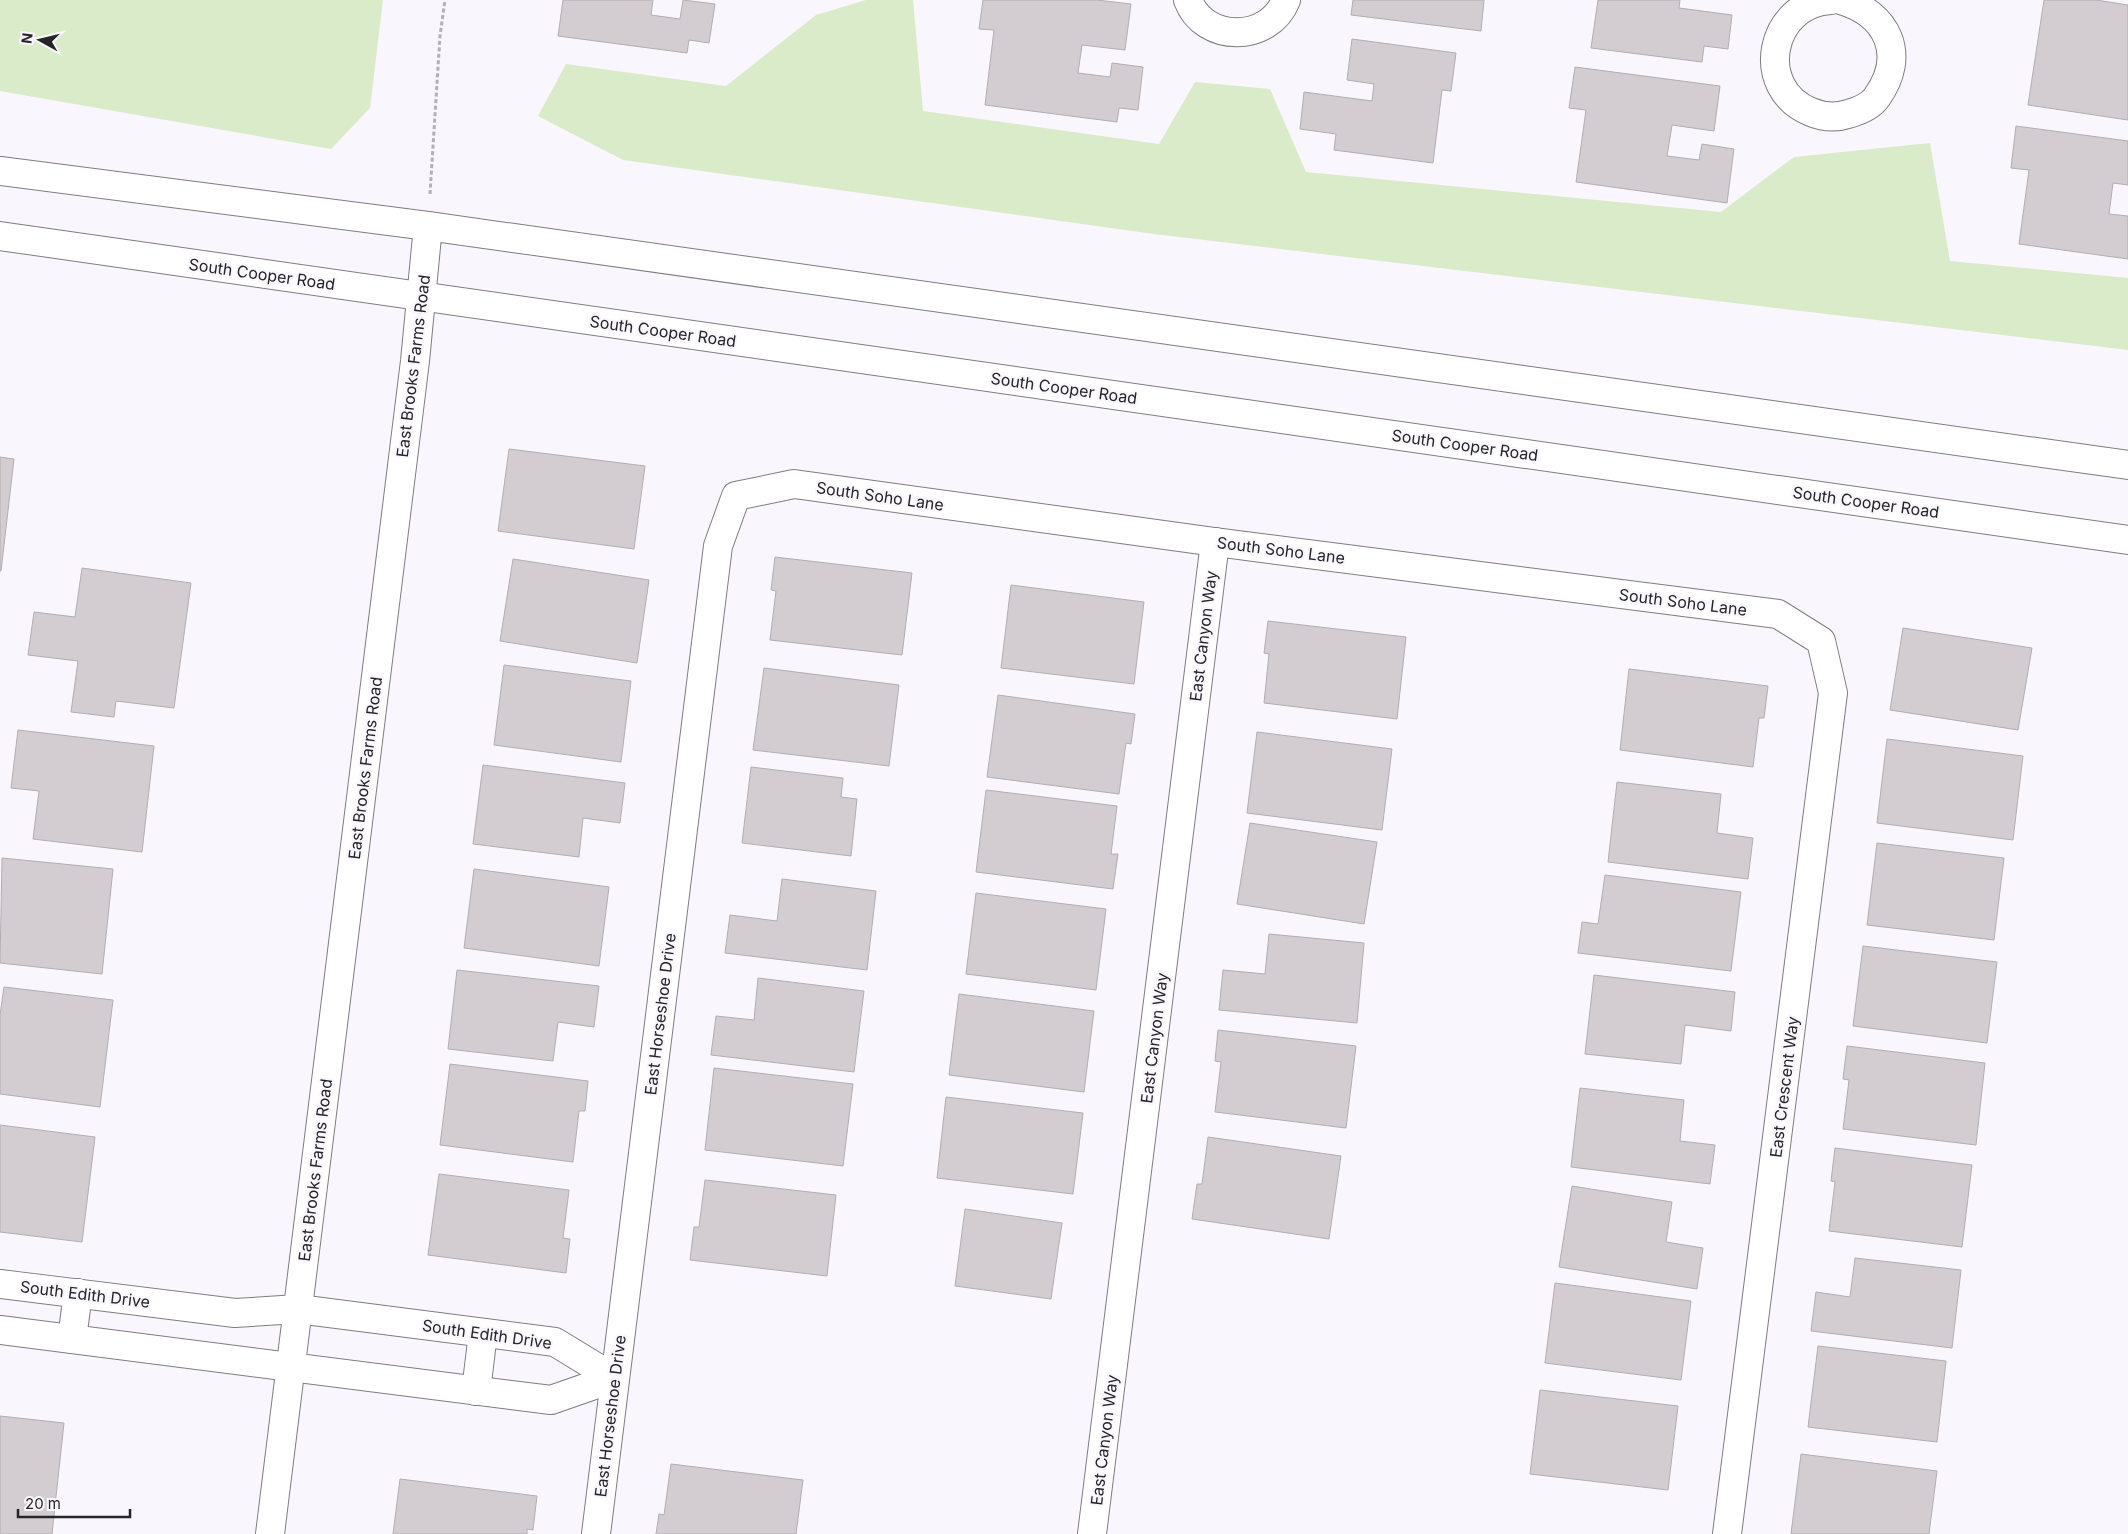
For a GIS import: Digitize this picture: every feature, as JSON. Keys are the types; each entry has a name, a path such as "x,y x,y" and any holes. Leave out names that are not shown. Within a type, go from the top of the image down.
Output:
{"street":[{"path":"1188,0 1190,7 1201,20 1217,30 1236,34 1254,30 1270,22 1283,8 1286,0"},
{"path":"1831,0 1803,4 1788,20 1778,38 1774,58 1778,78 1787,95 1802,109 1821,116 1841,117 1860,110 1875,99 1886,84 1891,66 1891,47 1884,30 1873,15 1857,5 1841,0"},
{"path":"0,170 428,226 2128,465"},
{"name":"East Brooks Farms Road","path":"270,1534 422,297 428,226"},
{"name":"South Cooper Road","path":"0,236 2128,540"},
{"name":"South Soho Lane","path":"736,496 794,484 1215,542 1778,614 1821,641"},
{"name":"East Horseshoe Drive","path":"596,1534 718,546 736,496"},
{"name":"East Canyon Way","path":"1092,1534 1215,542"},
{"name":"East Crescent Way","path":"1727,1534 1834,693 1821,641"},
{"name":"South Edith Drive","path":"0,1284 236,1312 298,1309 555,1342 614,1378"},
{"path":"72,1339 78,1293"},
{"path":"0,1330 550,1400 614,1378"},
{"path":"476,1391 483,1332"}],"path":[{"path":"428,226 440,36 445,0"}],"green space":[{"path":"0,0 383,0 370,108 331,149 0,91"},
{"path":"866,0 913,0 923,111 1159,144 1195,82 1270,89 1306,172 1721,212 1794,157 1930,143 1950,261 2128,278 2128,350 1154,234 623,160 538,116 566,64 726,86 816,15"}],"building":[{"path":"563,0 653,0 651,15 680,19 683,0 715,4 709,43 689,40 687,53 558,36"},
{"path":"983,0 1097,0 1131,4 1125,50 1082,45 1078,73 1110,77 1112,63 1143,67 1138,110 1119,108 1117,122 985,105 994,30 979,29"},
{"path":"1353,0 1484,0 1481,31 1351,15"},
{"path":"1598,0 1680,0 1679,8 1732,15 1728,49 1704,46 1702,62 1591,48"},
{"path":"2044,0 2096,0 2128,5 2128,120 2028,105"},
{"path":"1352,39 1456,53 1451,91 1442,90 1433,163 1334,150 1336,134 1300,129 1304,92 1372,101 1374,84 1347,80"},
{"path":"1575,67 1720,86 1714,131 1672,125 1667,156 1699,160 1702,144 1734,149 1727,203 1576,182 1586,110 1569,108"},
{"path":"2016,126 2128,141 2128,185 2113,183 2109,214 2128,216 2128,259 2019,244 2029,170 2011,168"},
{"path":"509,449 645,466 634,549 498,531"},
{"path":"0,457 14,459 1,571 0,571"},
{"path":"775,557 912,573 902,655 770,640 776,591 771,590"},
{"path":"513,559 649,580 637,663 500,641"},
{"path":"82,568 191,583 174,708 116,701 114,717 71,712 78,661 28,655 34,612 75,617"},
{"path":"1011,585 1144,602 1134,684 1001,668"},
{"path":"1268,621 1406,637 1397,719 1264,703 1269,654 1264,653"},
{"path":"1903,628 2032,648 2018,730 1890,710"},
{"path":"504,665 631,681 621,762 494,745"},
{"path":"764,668 899,685 889,766 753,750"},
{"path":"1629,669 1768,686 1764,718 1759,718 1753,767 1620,750"},
{"path":"998,695 1135,714 1131,744 1126,743 1119,794 987,777"},
{"path":"18,730 154,746 142,852 33,839 39,791 11,788"},
{"path":"1257,732 1392,749 1382,830 1247,813"},
{"path":"1887,739 2023,756 2013,840 1877,823"},
{"path":"483,765 625,783 620,823 583,818 579,857 473,844"},
{"path":"751,767 843,778 841,797 857,799 851,856 742,843"},
{"path":"1617,782 1721,794 1717,833 1753,838 1748,879 1608,862"},
{"path":"986,790 1117,806 1111,854 1118,854 1113,889 976,872"},
{"path":"1250,823 1377,842 1364,924 1237,904"},
{"path":"1877,843 2004,858 1994,940 1867,925"},
{"path":"2,858 113,869 102,974 0,963"},
{"path":"474,869 609,887 599,966 464,948"},
{"path":"1605,875 1741,892 1731,971 1578,953 1582,922 1598,924"},
{"path":"782,879 876,891 867,970 725,953 730,915 777,921"},
{"path":"976,893 1106,909 1096,990 966,974"},
{"path":"1269,934 1364,943 1357,1023 1219,1010 1223,970 1265,974"},
{"path":"1863,946 1997,962 1987,1043 1853,1026"},
{"path":"457,970 599,986 594,1027 558,1022 553,1061 448,1049"},
{"path":"1594,975 1735,992 1731,1031 1685,1025 1681,1064 1585,1054"},
{"path":"758,978 864,991 854,1072 711,1055 716,1016 754,1020"},
{"path":"4,987 113,1000 100,1107 0,1094 0,1015"},
{"path":"959,994 1094,1011 1084,1092 949,1075"},
{"path":"1218,1030 1356,1046 1346,1128 1215,1112 1221,1062 1215,1061"},
{"path":"1847,1046 1985,1063 1976,1145 1843,1129 1849,1080 1843,1079"},
{"path":"450,1064 588,1081 585,1111 579,1111 573,1162 440,1145"},
{"path":"714,1068 853,1084 843,1166 705,1150"},
{"path":"1580,1088 1684,1100 1680,1141 1715,1145 1710,1184 1571,1167"},
{"path":"946,1097 1083,1113 1073,1194 937,1178"},
{"path":"0,1125 95,1137 82,1242 0,1232"},
{"path":"1208,1137 1341,1156 1329,1239 1192,1219 1197,1184 1202,1184"},
{"path":"1835,1148 1972,1165 1962,1247 1829,1231 1835,1182 1831,1181"},
{"path":"439,1174 569,1190 563,1238 570,1239 566,1273 428,1255"},
{"path":"705,1180 836,1195 827,1276 690,1260 694,1227 699,1227"},
{"path":"1572,1186 1672,1202 1666,1242 1703,1248 1697,1289 1559,1267"},
{"path":"965,1209 1062,1223 1051,1299 955,1286"},
{"path":"1855,1258 1961,1270 1952,1348 1811,1331 1816,1292 1850,1297"},
{"path":"1555,1283 1691,1301 1681,1380 1545,1363"},
{"path":"1818,1346 1946,1361 1937,1442 1808,1427"},
{"path":"1540,1390 1678,1406 1668,1490 1530,1474"},
{"path":"0,1416 64,1423 52,1534 0,1534"},
{"path":"1801,1454 1937,1471 1929,1534 1791,1534"},
{"path":"671,1464 803,1480 796,1534 656,1534 659,1514 664,1515"},
{"path":"400,1479 537,1496 533,1530 527,1529 527,1534 393,1534"}]}
